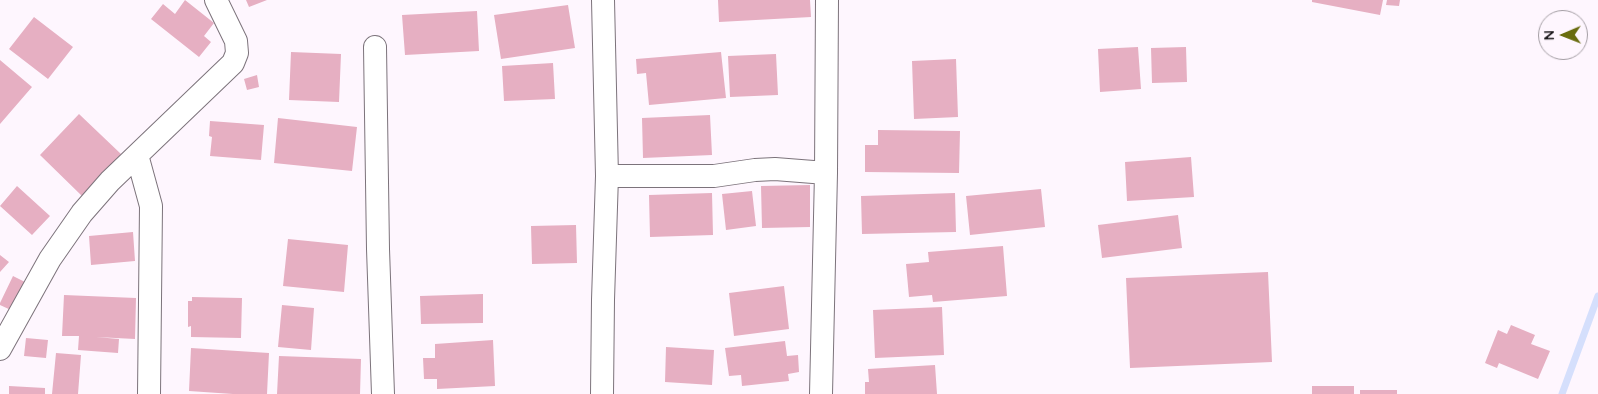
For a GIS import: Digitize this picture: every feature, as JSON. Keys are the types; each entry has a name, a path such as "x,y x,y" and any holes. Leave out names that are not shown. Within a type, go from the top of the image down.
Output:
{"street":[{"path":"0,349 50,259 82,213 110,181 233,63 237,53 236,41 216,0"},
{"path":"602,394 607,176 603,0"},
{"path":"821,394 826,173 827,0"},
{"path":"375,47 378,249 383,394"},
{"path":"137,155 151,206 150,394"},
{"path":"607,176 714,176 775,169 826,173"}],"building":[{"path":"185,0 214,23 204,36 211,42 199,57 151,19 163,4 175,14"},
{"path":"246,0 267,0 249,7"},
{"path":"718,0 810,0 811,17 719,22"},
{"path":"1312,0 1383,0 1380,15 1312,2"},
{"path":"1387,0 1400,0 1399,6 1386,5"},
{"path":"568,5 575,48 501,59 494,15"},
{"path":"477,11 479,51 405,55 402,15"},
{"path":"34,17 73,47 48,79 9,49"},
{"path":"1138,47 1141,89 1100,92 1098,49"},
{"path":"1186,47 1187,82 1152,83 1151,48"},
{"path":"291,52 341,54 339,102 289,100"},
{"path":"721,52 726,98 649,105 646,73 637,74 636,59"},
{"path":"776,54 778,95 730,97 728,56"},
{"path":"956,59 958,117 914,119 912,61"},
{"path":"0,60 32,87 0,124"},
{"path":"553,63 555,99 504,101 502,66"},
{"path":"257,75 259,87 247,90 244,79"},
{"path":"79,114 121,154 82,196 40,155"},
{"path":"710,115 712,155 643,158 642,118"},
{"path":"278,118 357,127 352,171 274,163"},
{"path":"210,121 264,125 261,160 210,156 212,137 209,136"},
{"path":"878,130 960,131 959,173 865,172 865,145 878,145"},
{"path":"1191,157 1194,197 1127,201 1125,162"},
{"path":"810,185 810,227 762,228 761,186"},
{"path":"17,186 50,216 32,235 0,206"},
{"path":"1041,189 1045,227 970,235 966,196"},
{"path":"752,191 756,226 726,230 722,194"},
{"path":"712,193 713,235 650,237 649,195"},
{"path":"955,193 956,232 862,234 861,196"},
{"path":"1178,215 1182,248 1102,258 1098,225"},
{"path":"576,225 577,263 532,264 531,226"},
{"path":"133,232 135,261 91,265 89,236"},
{"path":"288,239 348,245 344,292 283,286"},
{"path":"1003,246 1007,296 933,302 932,295 909,297 906,264 929,262 928,252"},
{"path":"0,255 9,262 0,272"},
{"path":"1268,272 1272,362 1130,368 1126,278"},
{"path":"13,276 27,283 13,311 0,305 0,303"},
{"path":"784,286 789,329 734,336 729,293"},
{"path":"483,294 483,323 421,324 420,296"},
{"path":"64,295 136,298 135,339 96,337 119,339 118,353 78,350 79,336 62,336"},
{"path":"192,297 242,298 241,338 191,337 191,326 188,327 188,301 192,301"},
{"path":"282,305 314,308 311,350 278,347"},
{"path":"942,307 944,355 875,358 873,310"},
{"path":"1511,325 1535,335 1531,344 1550,351 1538,379 1499,363 1497,368 1485,363 1498,330 1507,334"},
{"path":"26,338 48,340 46,358 24,356"},
{"path":"493,340 495,386 437,389 437,379 424,379 423,358 435,358 435,344"},
{"path":"785,341 787,356 798,355 799,372 788,374 789,381 742,386 741,375 729,376 725,348"},
{"path":"666,347 714,350 712,385 665,382"},
{"path":"191,348 269,353 267,394 189,391"},
{"path":"56,353 81,355 78,394 52,394"},
{"path":"279,356 361,359 360,394 277,394"},
{"path":"935,365 937,394 865,394 865,382 869,382 868,369"},
{"path":"9,386 45,388 45,394 9,394"},
{"path":"1312,386 1354,386 1354,394 1312,394"},
{"path":"1360,390 1397,390 1397,394 1360,394"}],"waterway":[{"path":"1562,394 1598,296"}]}
